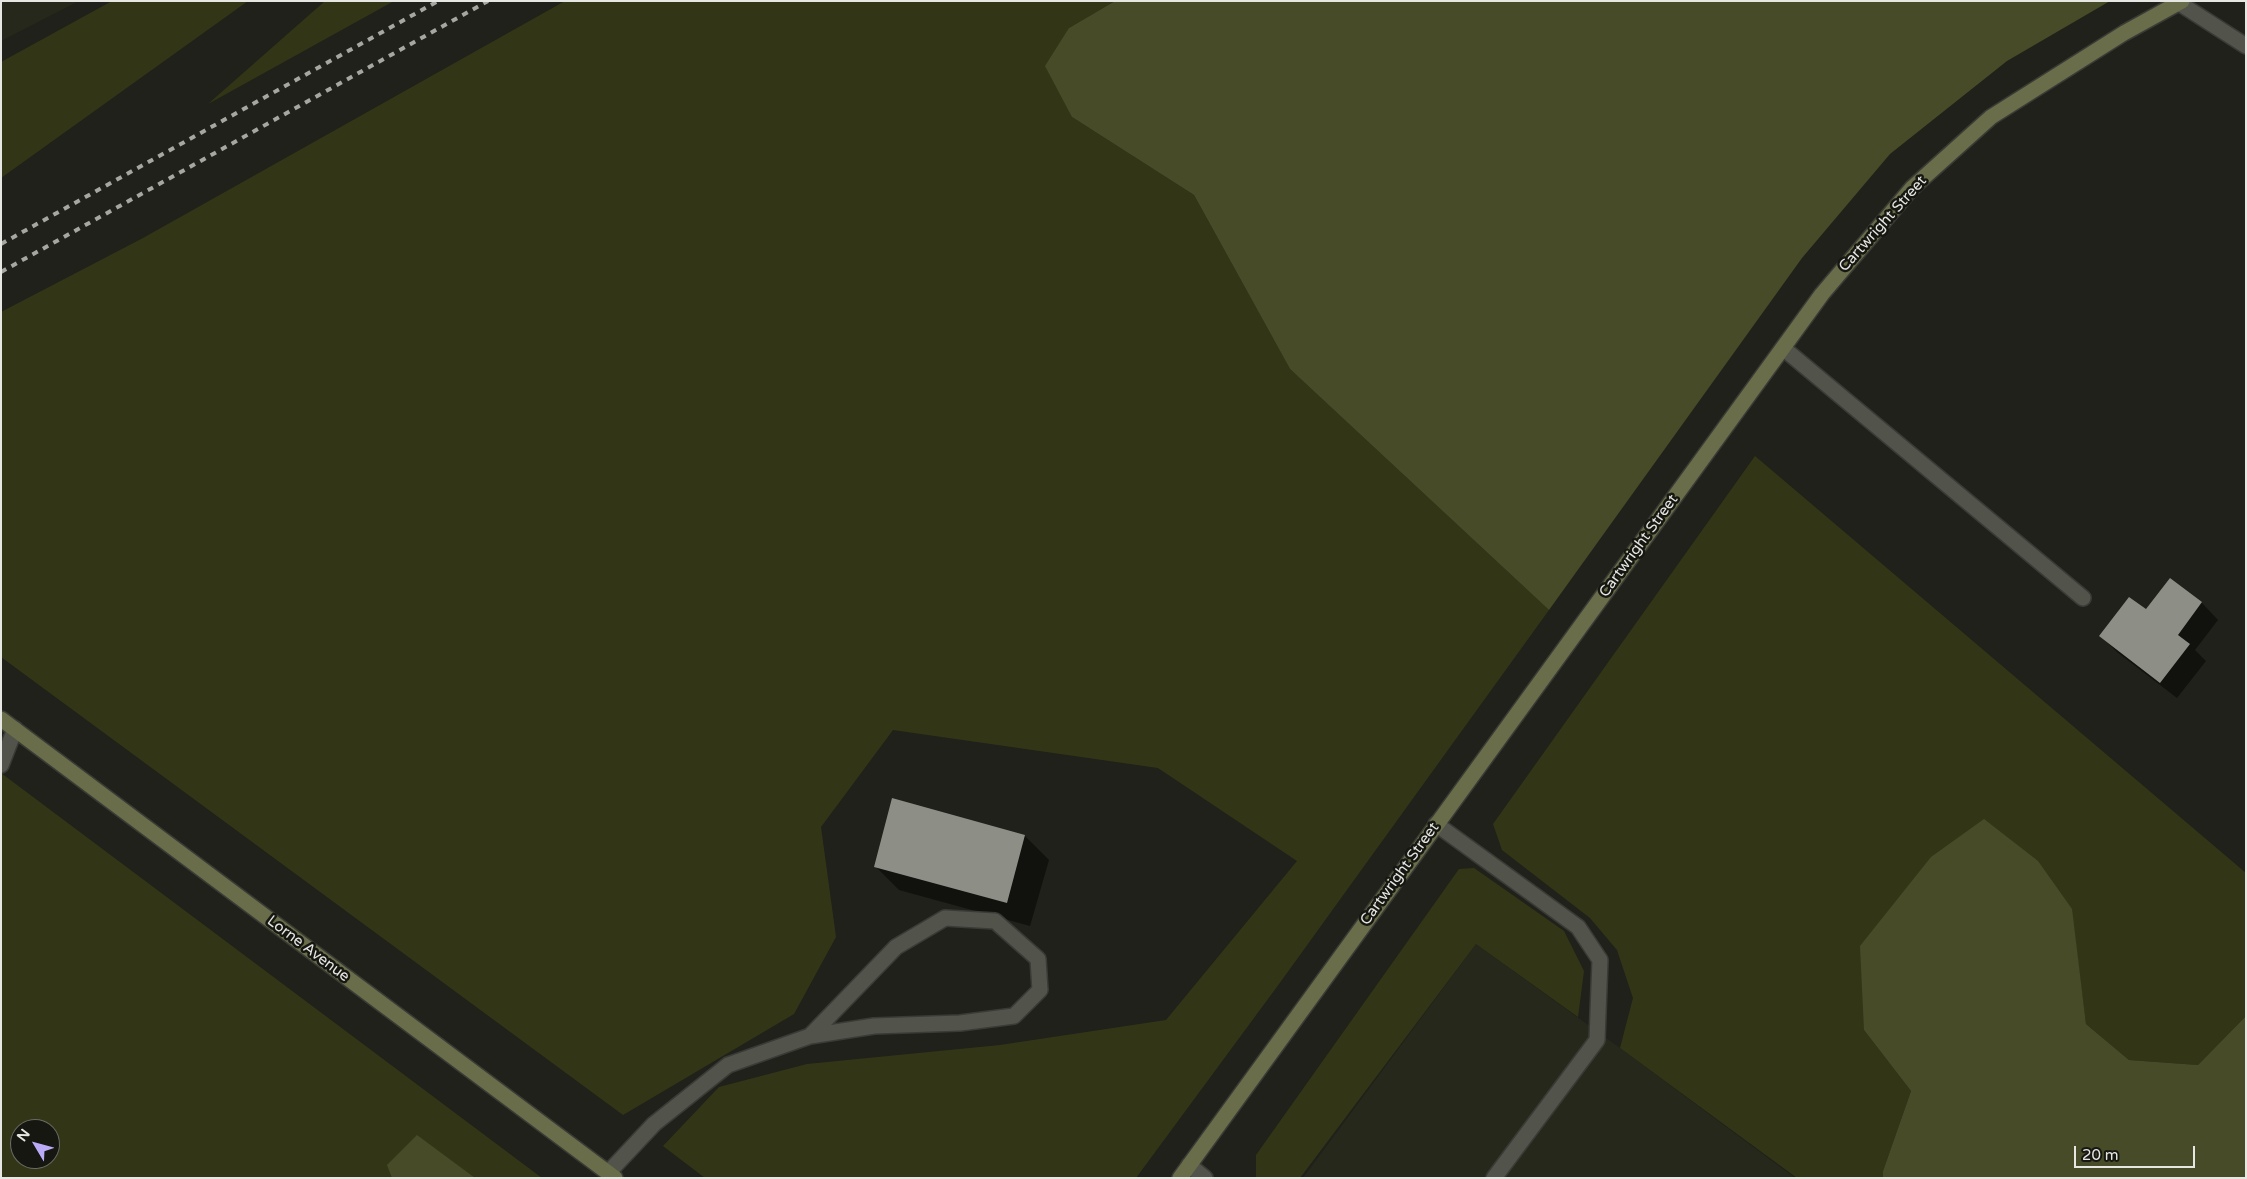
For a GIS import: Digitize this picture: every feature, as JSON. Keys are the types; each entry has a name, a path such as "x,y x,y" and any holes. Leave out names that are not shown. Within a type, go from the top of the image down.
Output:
{"street":[{"name":"Cartwright Street","path":"1180,1178 1822,294 1912,188 1991,117 2124,33 2181,2"},
{"name":"Lorne Avenue","path":"1,719 612,1175"}],"lane":[{"path":"2181,2 2246,46"},
{"path":"1783,348 2083,598"},
{"path":"1,765 15,729"},
{"path":"1436,824 1578,927 1600,960 1597,1040 1494,1178"},
{"path":"612,1175 654,1124 728,1065 810,1036 874,1026 960,1022 1014,1016 1040,990 1038,959 996,921 945,918 896,947 810,1036"},
{"path":"1189,1165 1205,1178"}],"shaded area":[{"path":"1,1 79,1 1,41"},
{"path":"1476,944 1620,1048 1795,1178 1303,1178"}],"green space":[{"path":"112,1 248,1 1,178 1,62"},
{"path":"325,1 394,1 208,104"},
{"path":"565,1 1115,1 1069,28 1072,117 1194,195 1290,369 1549,610 1279,984 1136,1178 705,1178 663,1146 719,1087 807,1064 1000,1045 1166,1020 1297,861 1158,768 893,730 821,827 836,937 794,1014 623,1115 1,657 1,312 143,238"},
{"path":"1115,1 2110,1 2007,61 1890,154 1802,258 1549,610 1290,369 1194,195 1072,117 1045,66 1069,28"},
{"path":"1755,456 2246,873 2246,1016 2198,1065 2129,1060 2086,1024 2071,909 1864,1030 1911,1091 1883,1171 1883,1178 1797,1178 1620,1048 1633,998 1617,950 1590,918 1502,850 1493,824"},
{"path":"1,773 542,1178 1,1178"},
{"path":"1984,819 2038,861 2072,909 2086,1024 2129,1060 2198,1065 2246,1016 2246,1178 1883,1178 1883,1171 1911,1091 1864,1030 1860,946 1931,857"},
{"path":"1474,868 1564,931 1584,971 1578,1017 1476,944 1300,1178 1256,1178 1256,1155 1459,869"},
{"path":"417,1135 475,1178 392,1178 387,1165"}],"building":[{"path":"2170,578 2202,602 2178,635 2190,644 2160,683 2099,636 2129,597 2146,609"},
{"path":"892,798 1025,835 1007,903 874,867"}],"railway":[{"path":"1,244 438,1"},
{"path":"1,272 488,1"}]}
